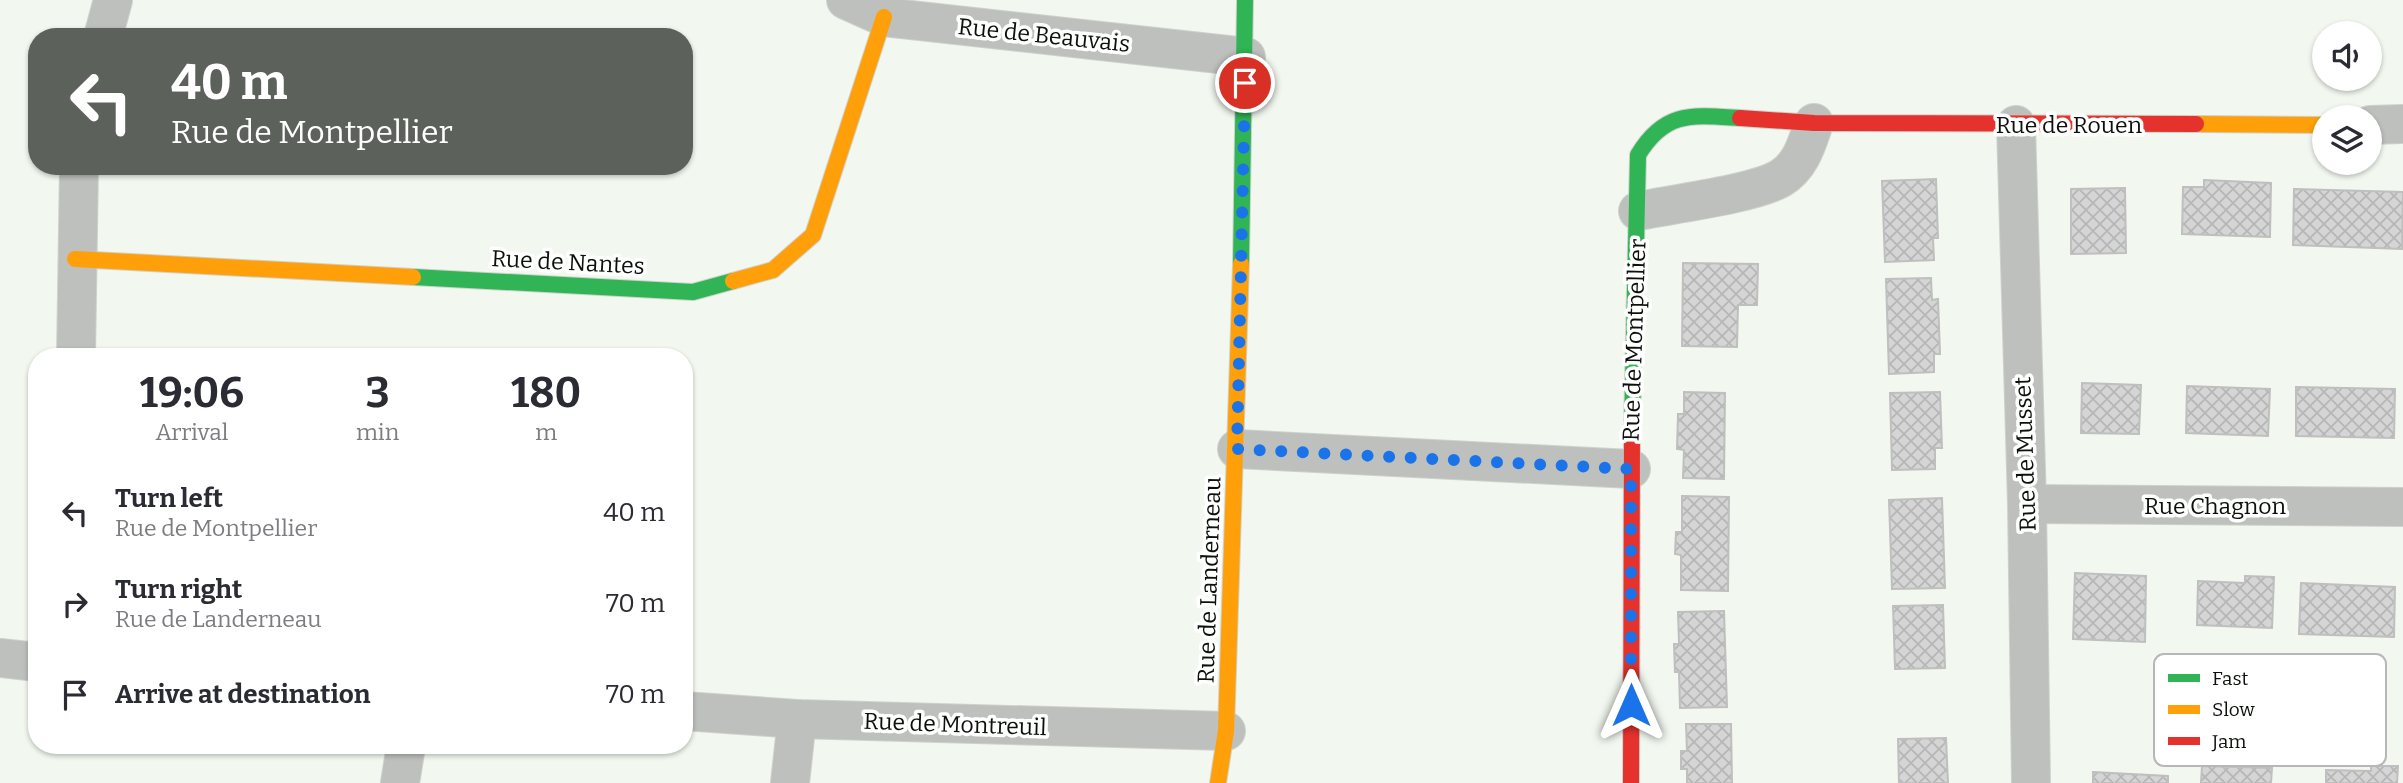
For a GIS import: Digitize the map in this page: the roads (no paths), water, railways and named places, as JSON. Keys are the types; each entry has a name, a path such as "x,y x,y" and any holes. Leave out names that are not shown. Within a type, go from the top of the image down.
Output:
{"street":[{"path":"105,28 113,0"},
{"name":"Rue de Beauvais","path":"846,0 884,17 1246,57"},
{"name":"Rue de Landerneau","path":"1218,783 1226,731 1237,449 1245,0"},
{"name":"Rue de Nantes","path":"75,259 692,292 773,270 813,235 884,17"},
{"name":"Rue de Rouen","path":"1638,211 1638,155 1650,135 1670,121 1692,115 1814,123 2312,125"},
{"path":"1638,211 1753,188 1782,177 1804,154 1814,123"},
{"path":"2382,124 2403,124"},
{"name":"Rue de Musset","path":"2016,125 2027,505 2031,783"},
{"path":"76,348 75,259 79,175"},
{"name":"Rue de Montpellier","path":"1631,783 1631,469 1638,211"},
{"name":"Rue de Montpellier","path":"1237,449 1631,469"},
{"name":"Rue Chagnon","path":"2027,505 2403,507"},
{"path":"0,658 28,661"},
{"name":"Rue de Montreuil","path":"693,712 797,719 1226,731"},
{"path":"790,783 797,719"},
{"path":"400,783 405,754"}]}
